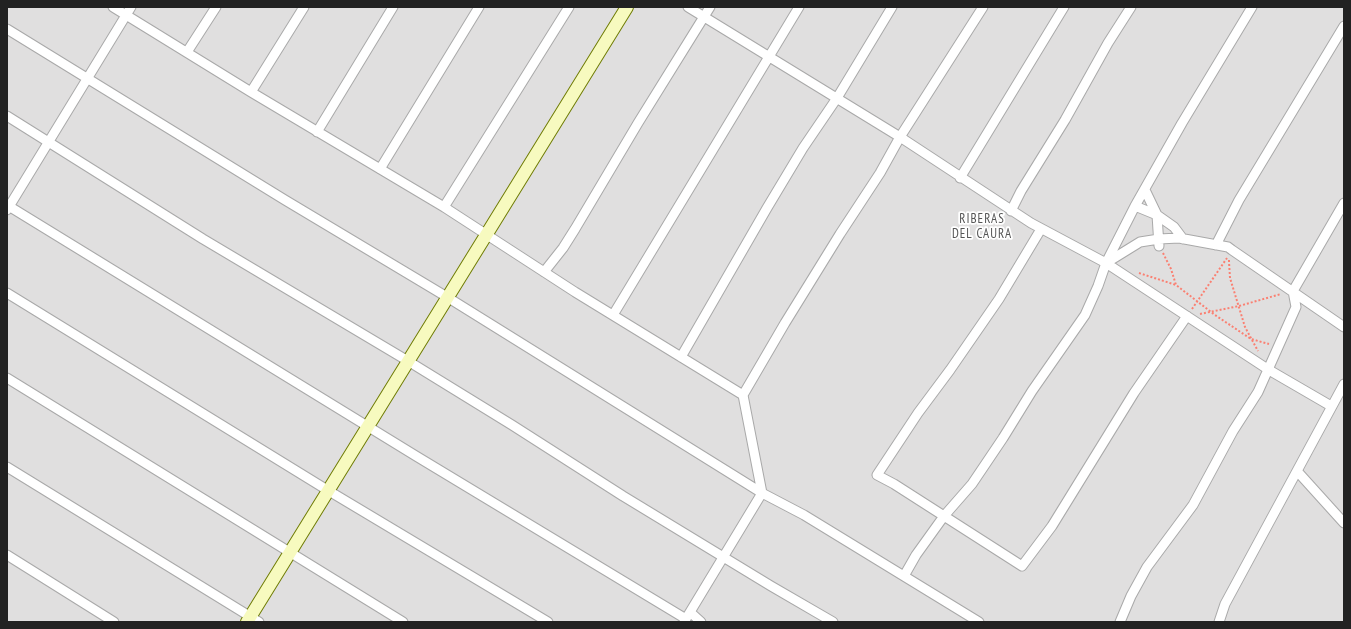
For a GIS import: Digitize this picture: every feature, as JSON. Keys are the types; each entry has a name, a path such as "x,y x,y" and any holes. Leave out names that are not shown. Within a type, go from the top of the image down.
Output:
{"street":[{"path":"113,7 128,11 187,52 251,92 444,207 612,315 743,395"},
{"path":"187,52 216,7"},
{"path":"251,92 304,7"},
{"path":"317,132 393,7"},
{"path":"380,169 479,7"},
{"path":"444,207 569,7"},
{"path":"7,467 252,620 290,552 627,7"},
{"path":"688,7 900,137 1011,211 1041,229 1106,263 1269,370 1331,406"},
{"path":"544,272 563,248 575,229 638,123 710,7"},
{"path":"612,315 799,7"},
{"path":"681,357 803,148 837,98 892,7"},
{"path":"687,618 762,493 743,395 785,323 880,173 900,137 983,7"},
{"path":"960,178 1064,7"},
{"path":"1011,211 1025,185 1065,120 1108,43 1131,7"},
{"path":"904,576 916,555 944,516 972,484 1032,391 1085,315 1106,263 1135,206 1182,123 1252,7"},
{"path":"128,11 8,207 687,618 701,622"},
{"path":"1216,245 1239,200 1344,26"},
{"path":"7,29 285,200 447,297 762,493 804,514 979,622"},
{"path":"7,116 203,239 512,425 622,496 833,622"},
{"path":"1144,190 1157,215 1159,243"},
{"path":"1120,622 1148,567 1193,504 1233,431 1258,392 1296,307 1293,291 1344,203"},
{"path":"1135,206 1157,215 1174,227 1183,239"},
{"path":"1041,229 999,299 918,413 877,475 1022,566 1052,526 1134,394 1187,316"},
{"path":"1106,263 1140,242 1159,243 1179,238 1216,245 1232,250 1293,291 1344,328"},
{"path":"7,293 328,490 548,622"},
{"path":"7,378 404,622"},
{"path":"1219,622 1226,604 1344,384"},
{"path":"1297,470 1344,523"},
{"path":"7,555 114,622"}],"path":[{"path":"1159,243 1171,269 1176,285"},
{"path":"1187,316 1232,250"},
{"path":"1232,250 1228,262 1230,278 1245,327 1258,351"},
{"path":"1136,272 1176,285 1251,339 1267,344 1280,344"},
{"path":"1187,316 1239,306 1293,291"}],"shaded area":[{"path":"7,7 1344,7 1344,622 7,622"}],"district":[{"name":"RIBERAS DEL CAURA","path":"982,226"}]}
